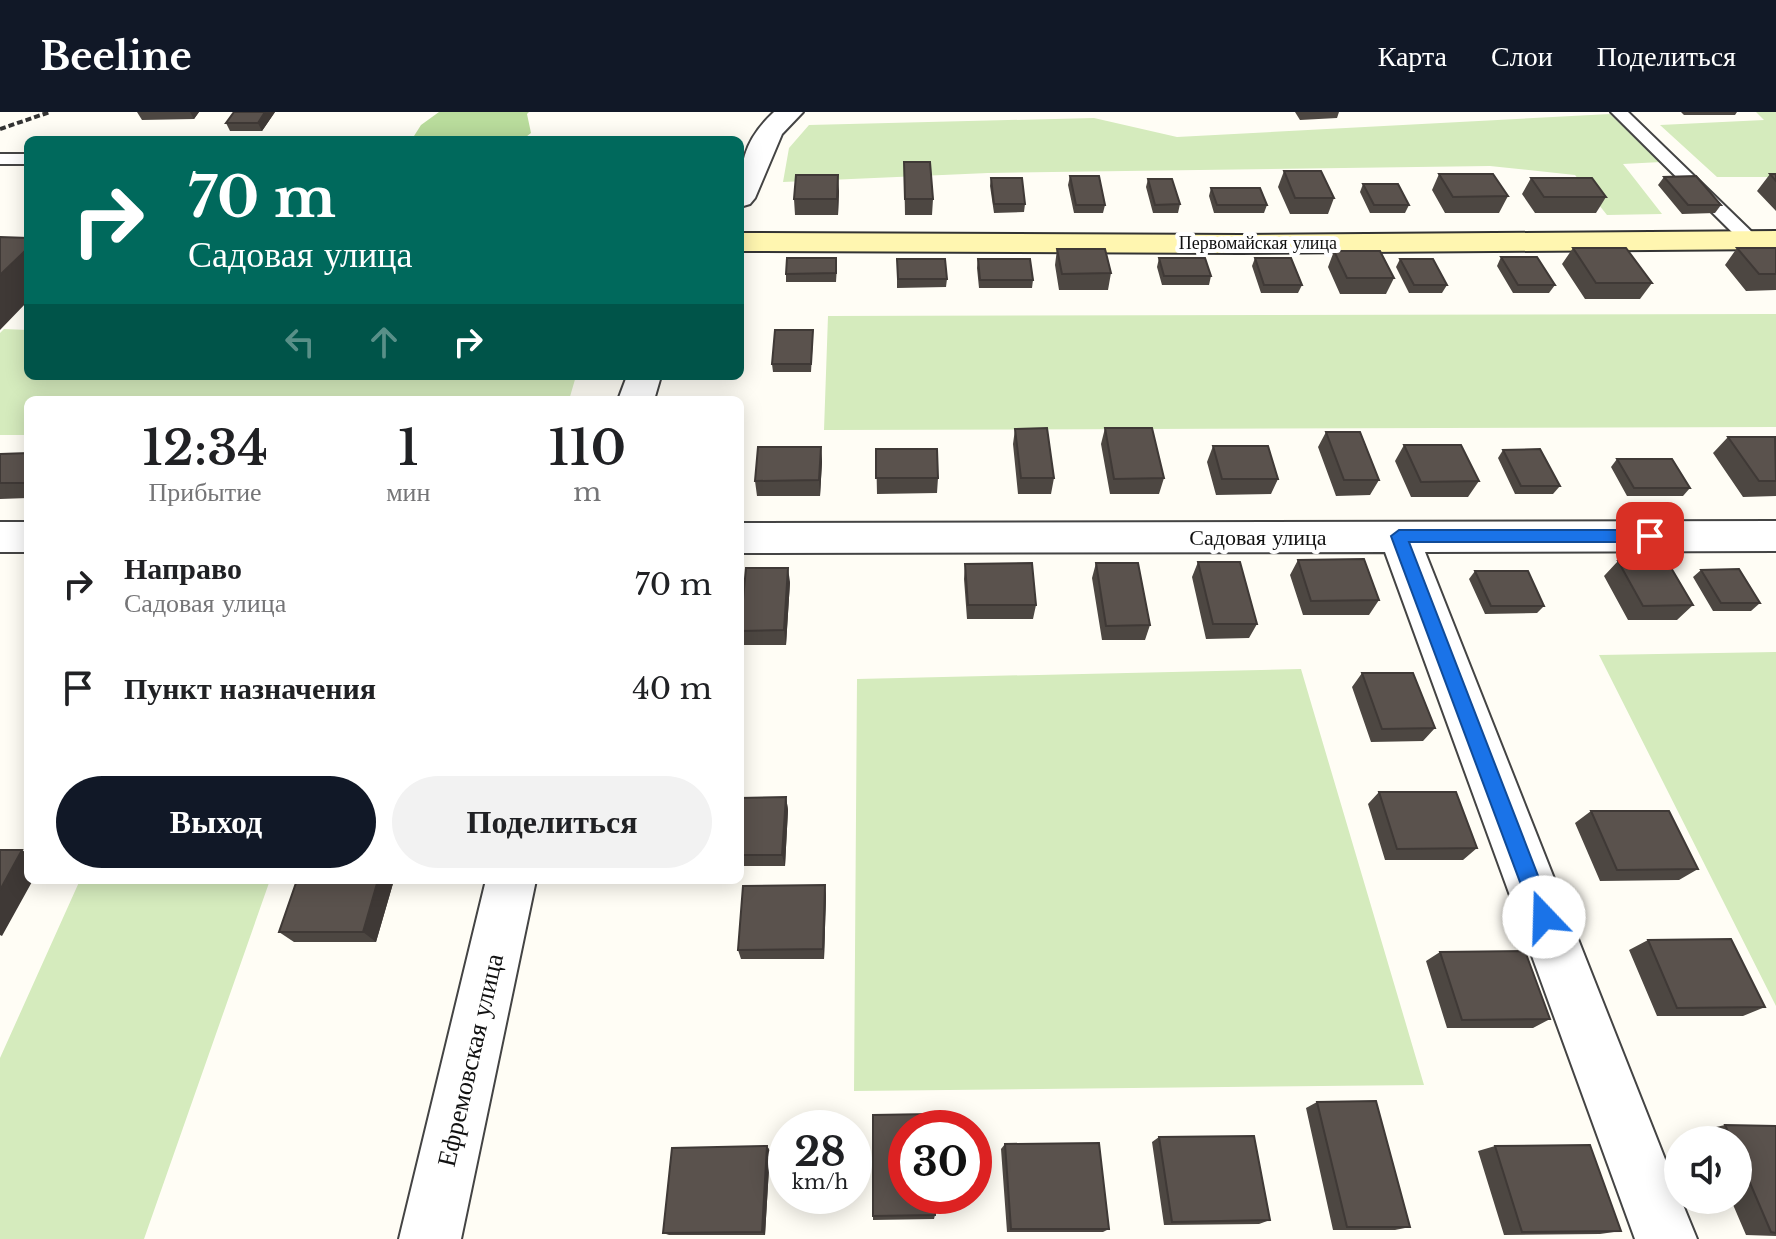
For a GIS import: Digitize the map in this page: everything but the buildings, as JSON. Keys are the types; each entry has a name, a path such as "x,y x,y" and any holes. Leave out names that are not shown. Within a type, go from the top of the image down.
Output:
{"street":[{"path":"744,189 770,131 790,112"},
{"name":"Первомайская улица","path":"744,242 1241,244 1763,240"},
{"path":"1399,536 1666,1239"},
{"name":"Садовая улица","path":"744,538 1776,536"},
{"path":"0,537 24,537"},
{"name":"Ефремовская улица","path":"430,1239 510,884"}],"lane":[{"path":"790,112 806,112"},
{"path":"1619,112 1763,240"},
{"path":"0,159 24,159"}],"path":[{"path":"0,129 50,112"}],"green space":[{"path":"439,112 529,112 531,133 527,136 414,136 421,125"},
{"path":"1756,112 1776,112 1776,177 1717,177 1660,125 1764,120"},
{"path":"1610,114 1661,162 1623,164 1662,214 1607,215 1575,175 1490,166 988,173 783,182 789,148 809,125 1094,118 1177,137"},
{"path":"1776,314 1776,427 824,430 828,316"},
{"path":"4,329 24,330 24,380 575,380 570,396 24,396 24,435 0,435 0,333"},
{"path":"1776,652 1776,1006 1599,655"},
{"path":"1301,669 1424,1085 854,1091 857,679"},
{"path":"78,884 269,884 144,1239 0,1239 0,1058"}],"route":[{"path":"1544,917 1399,536 1650,536"}]}
